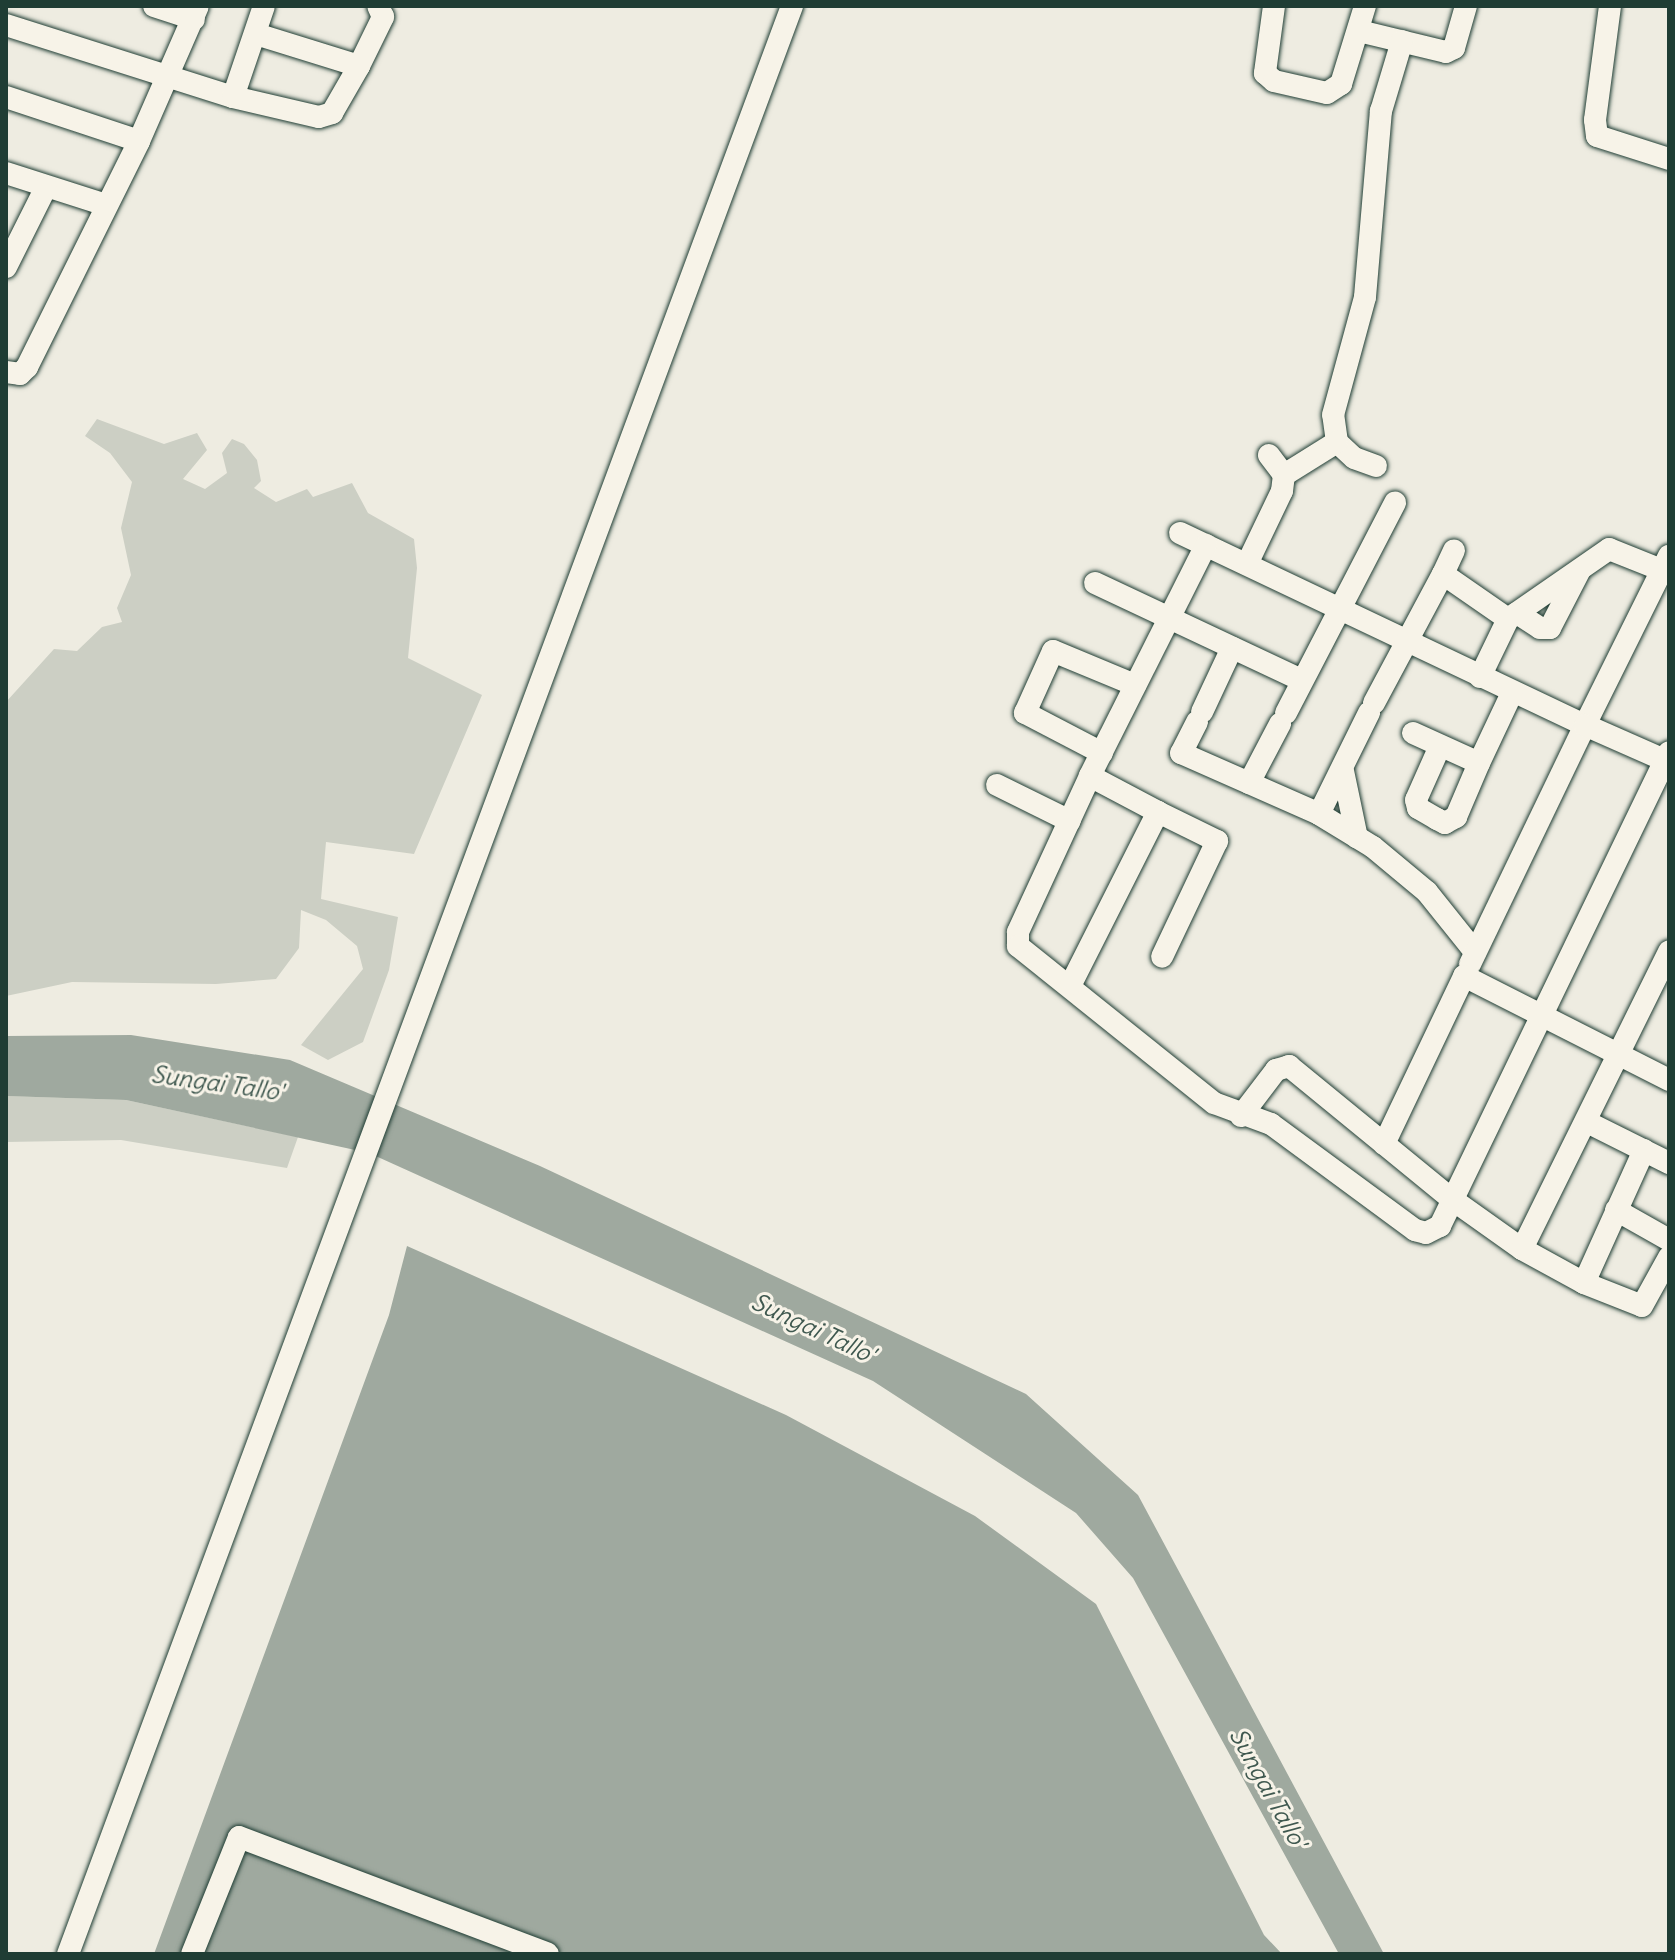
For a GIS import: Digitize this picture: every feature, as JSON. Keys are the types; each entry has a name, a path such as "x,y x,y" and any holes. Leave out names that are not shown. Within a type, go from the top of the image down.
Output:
{"street":[{"path":"13,6 6,25 167,79 233,97 326,116 359,66 383,17 378,6"},
{"path":"6,372 20,374 27,367 139,141 196,12 154,6"},
{"path":"233,97 264,6"},
{"path":"68,1954 792,6"},
{"path":"1274,6 1264,68 1274,81 1334,92 1359,31 1365,6"},
{"path":"1359,31 1437,52 1454,48 1466,6"},
{"path":"1610,6 1595,120 1597,136 1669,159"},
{"path":"256,34 359,66"},
{"path":"1376,466 1354,458 1337,442 1335,402 1368,275 1381,111 1402,41"},
{"path":"6,97 139,141"},
{"path":"6,173 106,205"},
{"path":"6,267 11,244 46,187"},
{"path":"1284,475 1337,442"},
{"path":"1247,564 1282,491 1284,475 1269,455"},
{"path":"1249,783 1395,503"},
{"path":"1180,533 1206,545 1247,564 1512,693 1668,758 1440,1226 1426,1233 1415,1230 1271,1124 1241,1116 1214,1103 1071,984 1020,949 1017,940 1090,776 1206,545"},
{"path":"1384,1144 1585,725 1667,566 1615,547 1513,616 1480,677"},
{"path":"1319,814 1454,550"},
{"path":"1443,574 1513,616"},
{"path":"1095,583 1301,680"},
{"path":"1232,648 1181,753 1319,814 1357,838 1427,892 1475,952"},
{"path":"1102,753 1025,713 1053,651 1135,685"},
{"path":"1440,746 1416,800 1418,808 1445,823 1456,817 1512,693"},
{"path":"1413,733 1479,763"},
{"path":"1343,771 1357,838"},
{"path":"1090,776 1158,812 1219,835 1162,957"},
{"path":"997,785 1070,821"},
{"path":"1071,984 1158,812"},
{"path":"1448,916 1489,922"},
{"path":"1517,1246 1587,1122 1619,1056 1662,985 1669,951"},
{"path":"1464,976 1669,1080"},
{"path":"1241,1116 1276,1070 1289,1066 1453,1200 1517,1246 1584,1283 1642,1306 1669,1257"},
{"path":"1587,1122 1669,1163"},
{"path":"1584,1283 1644,1150"},
{"path":"1616,1210 1669,1240"},
{"path":"192,1954 239,1837 548,1954"}],"shaded area":[{"path":"97,419 164,444 197,433 207,450 183,479 205,489 227,473 222,453 232,439 244,444 257,460 261,481 254,488 276,502 307,489 313,497 352,483 368,513 414,539 417,568 408,658 482,695 414,854 326,842 321,899 398,917 389,970 363,1042 328,1060 301,1045 363,969 357,946 326,920 301,910 299,948 276,979 216,984 72,982 6,996 6,702 54,649 77,651 102,627 122,622 117,608 131,575 121,528 132,482 110,453 85,436"},
{"path":"6,1096 126,1100 298,1137 287,1168 121,1140 6,1142"}],"water":[{"name":"Sungai Tallo'","path":"131,1035 290,1060 540,1166 1026,1394 1138,1495 1384,1954 1339,1954 1133,1578 1076,1513 873,1381 369,1153 126,1100 6,1096 6,1036"},
{"path":"407,1246 786,1415 975,1516 1096,1604 1264,1935 1282,1954 154,1954 389,1315"}]}
